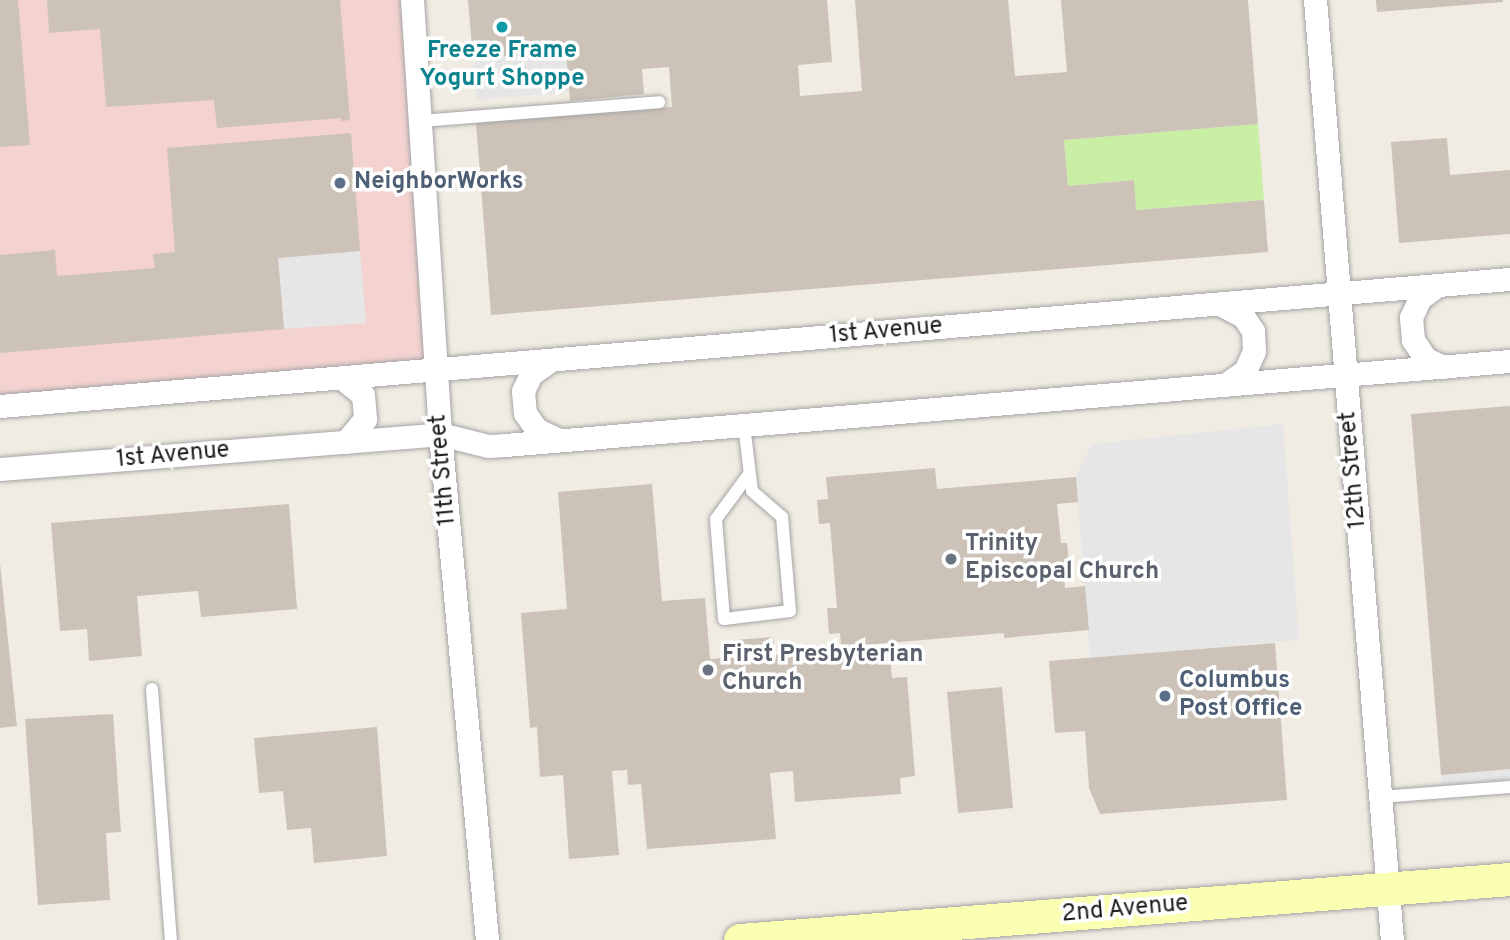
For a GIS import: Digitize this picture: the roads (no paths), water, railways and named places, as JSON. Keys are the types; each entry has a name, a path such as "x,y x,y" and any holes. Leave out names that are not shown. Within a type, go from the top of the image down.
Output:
{"main road":[{"name":"2nd Avenue","path":"740,940 1510,879"}],"street":[{"name":"11th Street","path":"412,0 440,434 487,940"},
{"name":"12th Street","path":"1315,0 1392,940"},
{"name":"1st Avenue","path":"0,406 1510,279"},
{"path":"1438,285 1420,298 1411,317 1413,340 1426,359 1444,367"},
{"path":"1220,304 1243,316 1253,331 1254,351 1245,371 1225,385"},
{"path":"551,360 531,374 523,391 525,413 536,429 559,440"},
{"name":"1st Avenue","path":"0,470 440,434 488,446 1510,361"},
{"path":"342,378 363,395 365,419 346,442"}],"lane":[{"path":"421,121 659,102"},
{"path":"744,425 752,491 782,517 790,611 724,619 716,519 749,474"},
{"path":"152,689 171,940"},
{"path":"1380,797 1510,787"}],"place":[{"name":"Freeze Frame Yogurt Shoppe","path":"502,27"},
{"name":"NeighborWorks","path":"340,183"},
{"name":"Trinity Episcopal Church","path":"951,559"},
{"name":"First Presbyterian Church","path":"708,670"},
{"name":"Columbus Post Office","path":"1165,696"}]}
